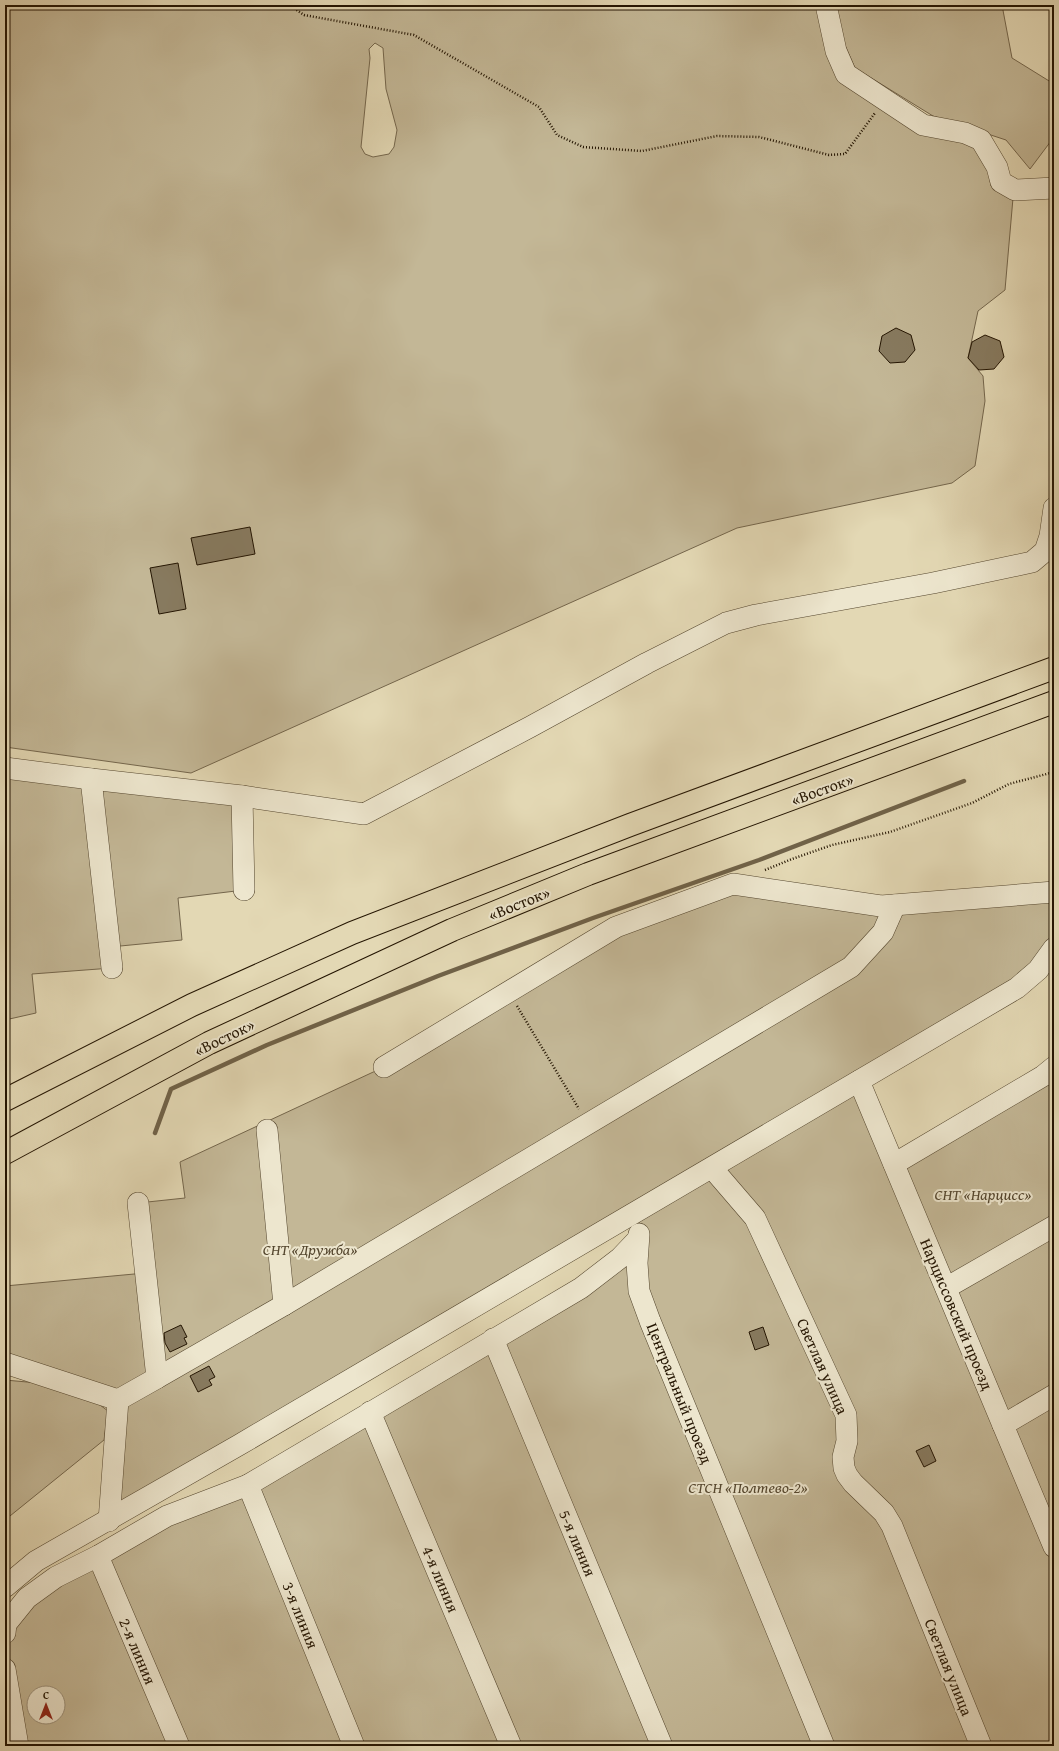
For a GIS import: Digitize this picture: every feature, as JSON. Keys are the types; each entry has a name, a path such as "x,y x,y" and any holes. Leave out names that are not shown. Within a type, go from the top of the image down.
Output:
{"highway":[{"name":"«Восток»","path":"5,1100 192,1005 352,932 630,825 1054,668"},
{"name":"«Восток»","path":"5,1153 209,1044 452,930 588,874 1054,702"}],"street":[{"path":"826,5 836,51 846,74 923,125 965,133 981,140 997,167 1001,182 1016,190 1054,188"},
{"path":"5,768 91,780 242,796 364,814 530,727 647,663 726,623 756,615 926,584 1032,562 1045,551 1050,536 1054,508"},
{"path":"91,780 112,968"},
{"path":"242,796 244,890"},
{"path":"384,1067 616,927 733,884 881,906 1054,892"},
{"path":"5,1363 118,1400 284,1306 851,967 883,932 895,905"},
{"path":"5,1587 36,1561 109,1521 640,1211 1017,988 1038,970 1054,948"},
{"path":"894,1164 1043,1076 1054,1067"},
{"name":"Нарциссовский проезд","path":"859,1081 1054,1547"},
{"path":"267,1130 284,1306"},
{"name":"Светлая улица","path":"712,1168 755,1218 846,1415 847,1441 843,1457 844,1468 853,1483 884,1513 892,1526 981,1746"},
{"path":"138,1203 157,1378"},
{"name":"Центральный проезд","path":"640,1211 637,1263 639,1291 824,1746"},
{"path":"946,1288 1054,1226"},
{"path":"5,1633 6,1624 27,1598 56,1577 98,1556 167,1516 248,1485 581,1288 620,1258 638,1239"},
{"name":"5-я линия","path":"493,1339 662,1746"},
{"path":"1003,1425 1054,1395"},
{"path":"109,1521 118,1400"},
{"name":"4-я линия","path":"370,1412 511,1746"},
{"name":"3-я линия","path":"248,1485 354,1746"},
{"name":"2-я линия","path":"98,1556 179,1746"},
{"path":"5,1669 18,1746"}],"path":[{"path":"289,5 304,15 414,35 538,107 557,135 583,147 642,151 717,136 759,137 829,155 845,154 885,100"},
{"path":"759,873 792,859 832,845 890,832 972,803 1009,784 1054,772"},
{"path":"508,992 588,1124"}],"green space":[{"path":"5,5 821,5 832,54 961,141 975,147 988,169 991,186 1013,198 1005,290 978,311 968,358 983,376 985,401 975,466 952,483 737,528 191,773 5,747","holes":["375,43 383,48 386,89 397,130 394,147 389,154 373,157 365,154 361,147 370,58 369,49"]},
{"path":"835,5 1002,5 1012,58 1054,84 1054,137 1030,169 1006,140 933,116 855,68 843,41"},
{"path":"5,766 242,796 244,890 178,898 182,940 110,947 112,968 32,974 36,1013 5,1020"},
{"path":"733,884 881,906 1054,892 1054,948 1050,954 860,1082 894,1164 1054,1070 1054,1746 18,1746 5,1669 5,1633 27,1598 248,1485 493,1339 638,1239 640,1212 109,1521 118,1400 76,1387 108,1411 104,1440 5,1520 5,1380 71,1386 5,1363 5,1286 145,1273 138,1203 185,1198 180,1162 384,1067 616,927"}],"building":[{"path":"896,328 911,335 915,350 905,362 890,363 879,351 882,336"},
{"path":"985,335 1000,341 1004,357 994,369 979,370 968,358 972,342"},
{"path":"250,527 255,554 197,565 191,538"},
{"path":"178,563 186,609 159,614 150,568"},
{"path":"181,1325 187,1337 184,1338 187,1344 170,1352 165,1343 164,1333"},
{"path":"763,1327 769,1345 755,1350 749,1332"},
{"path":"209,1366 215,1377 209,1380 212,1385 198,1392 190,1376"},
{"path":"929,1445 936,1461 924,1467 916,1451"}],"waterway":[{"path":"155,1133 171,1089 267,1045 438,976 593,918 759,860 964,781"}],"park label":[{"name":"СНТ «Нарцисс»","path":"983,1194"},
{"name":"СНТ «Дружба»","path":"310,1249"},
{"name":"СТСН «Полтево-2»","path":"748,1487"}]}
